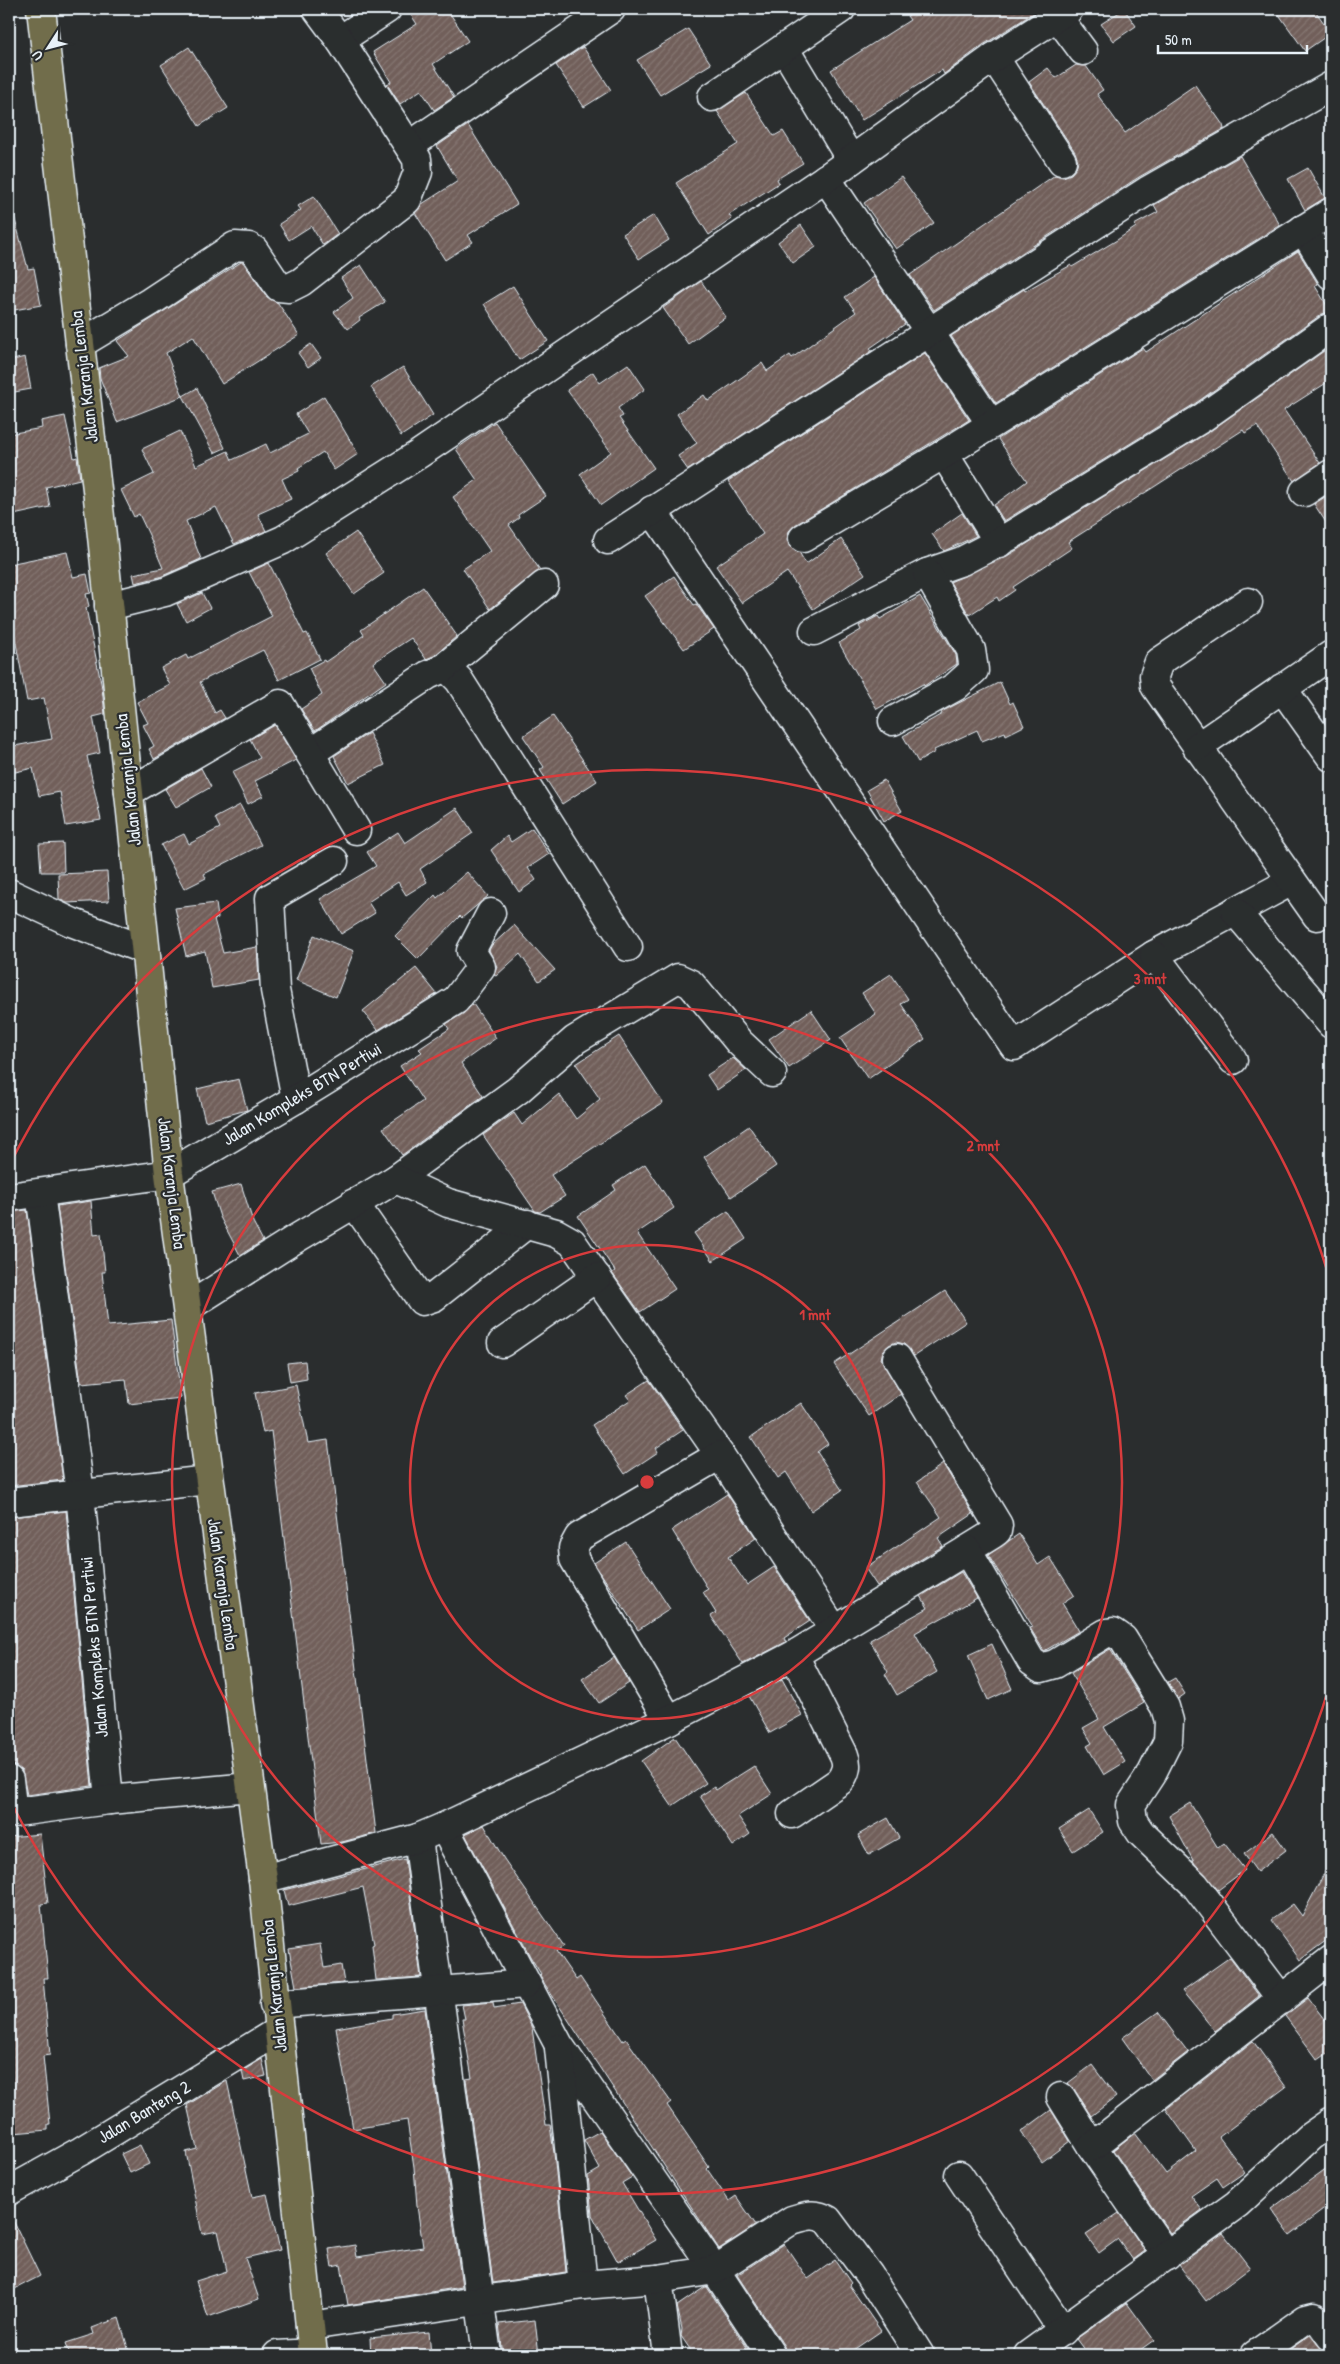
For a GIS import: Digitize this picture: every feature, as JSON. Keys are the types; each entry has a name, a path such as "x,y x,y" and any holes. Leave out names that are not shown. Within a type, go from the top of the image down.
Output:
{"main road":[{"name":"Jalan Karanja Lemba","path":"41,9 109,606 169,1174 263,1879 274,2004 313,2354"}],"street":[{"path":"80,344 150,302 235,246 249,246 254,250 280,288 289,288 301,282 407,200 419,169 417,159 340,40 317,9"},
{"path":"340,40 387,9"},
{"path":"410,146 610,9"},
{"path":"712,97 842,9"},
{"path":"109,606 165,592 283,540 419,454 826,178 994,57 1063,13 1083,51"},
{"path":"784,48 852,160"},
{"path":"994,57 1062,161"},
{"path":"608,540 1147,191 1331,86"},
{"path":"826,178 931,331 991,424"},
{"path":"803,538 944,454 1331,212"},
{"path":"1303,229 1331,275"},
{"path":"814,631 927,573 962,561 999,543 1202,418 1331,328"},
{"path":"944,454 999,543"},
{"path":"1304,492 1331,474"},
{"path":"652,510 1014,1046 1154,955 1292,881"},
{"path":"893,722 955,687 974,670 971,650 927,573"},
{"path":"310,753 428,675 442,669 544,585"},
{"path":"1248,602 1159,662 1155,669 1155,686 1317,916"},
{"path":"1197,747 1331,655"},
{"path":"442,669 448,670 459,680 628,947"},
{"path":"1282,688 1331,757"},
{"path":"129,792 278,705 284,708 356,830"},
{"path":"296,1099 275,990 270,898 334,861"},
{"path":"9,892 71,922 145,950"},
{"name":"Jalan Kompleks BTN Pertiwi","path":"9,1197 169,1174 296,1099 456,1000 481,967 471,951 491,912"},
{"path":"1235,912 1331,1024"},
{"path":"1154,955 1233,1060"},
{"path":"188,1307 354,1203 396,1179 518,1090 574,1040 678,978 691,984 739,1042 772,1073"},
{"path":"396,1179 448,1203 556,1232 572,1242 720,1455 835,1631"},
{"name":"Jalan Kompleks BTN Pertiwi","path":"40,1194 80,1493 108,1800"},
{"path":"354,1203 422,1301 434,1297 527,1224"},
{"path":"502,1343 597,1276"},
{"path":"263,1879 418,1838 444,1827 669,1720 794,1655 997,1531 998,1525 897,1358"},
{"path":"669,1720 574,1559 573,1548 579,1537 720,1455"},
{"path":"9,1502 209,1480"},
{"path":"967,1550 1031,1661 1041,1668 1055,1664 1106,1633 1113,1632 1123,1639 1165,1707 1169,1720 1168,1741 1152,1773 1131,1805 1133,1821 1141,1833 1195,1885 1282,2000"},
{"path":"792,1814 840,1781 847,1765 844,1755 794,1655"},
{"path":"9,1780 11,1813 108,1800 250,1787"},
{"path":"444,1827 525,1984 559,2045 715,2270 771,2355"},
{"path":"418,1838 486,2355"},
{"path":"1092,2147 1331,1960"},
{"path":"274,2004 525,1984"},
{"name":"Jalan Banteng 2","path":"9,2191 81,2151 278,2031"},
{"path":"559,2045 584,2285"},
{"path":"1061,2097 1092,2147 1167,2256"},
{"path":"1028,2355 1237,2204 1310,2136 1331,2122"},
{"path":"959,2175 1063,2331"},
{"path":"310,2326 584,2285 658,2279 715,2270 792,2220 806,2215 819,2214 828,2220 869,2275 920,2355"},
{"path":"658,2279 668,2355"},
{"path":"1255,2355 1306,2319 1314,2317 1331,2337"},
{"path":"277,2355 313,2354"}],"building":[{"path":"407,9 447,9 468,41 433,64 454,97 434,110 421,90 400,104 387,84 391,82 373,52 417,24"},
{"path":"919,9 1040,9 983,45 944,74 942,70 862,120 831,70 910,20 907,16"},
{"path":"1124,9 1136,26 1114,41 1101,24"},
{"path":"1275,9 1314,9 1331,33 1305,51"},
{"path":"688,29 711,64 660,95 637,60"},
{"path":"189,47 228,108 199,126 161,65"},
{"path":"583,47 611,90 584,107 556,65"},
{"path":"1076,65 1086,66 1103,90 1097,94 1125,133 1195,85 1224,129 1139,177 934,310 910,275 1055,175 1063,177 1071,174 1076,168 1078,161 1075,152 1029,82 1048,68 1056,78"},
{"path":"746,93 774,136 783,131 803,163 777,179 779,183 729,215 732,219 709,235 676,183 738,144 717,111"},
{"path":"468,125 517,204 468,235 473,242 445,260 415,213 422,204 458,181 437,146"},
{"path":"1240,156 1280,225 996,403 951,336 1024,289 1025,291 1071,265 1072,267 1117,240 1136,227 1134,225 1158,212 1154,205"},
{"path":"1308,168 1325,198 1305,210 1288,179"},
{"path":"901,177 934,223 896,249 864,203"},
{"path":"314,196 338,234 323,245 311,226 289,240 279,224 301,210 298,206"},
{"path":"654,215 669,240 639,259 623,234"},
{"path":"14,216 28,269 34,268 41,305 9,311 9,217"},
{"path":"801,225 816,247 793,263 778,242"},
{"path":"1298,251 1318,284 1315,286 1331,312 1322,314 1193,405 1004,521 994,505 1027,481 998,439 1143,348 1146,352"},
{"path":"243,262 267,297 278,303 299,335 222,384 193,336 166,353 183,396 117,422 100,378 99,368 129,356 117,341"},
{"path":"361,265 385,302 359,318 360,320 348,329 334,312 353,298 341,278"},
{"path":"874,277 905,324 870,348 872,351 688,470 678,456 697,443 677,414 704,395 708,401 762,363 767,371 790,355 792,358 856,312 845,297"},
{"path":"701,281 726,317 688,344 663,308"},
{"path":"513,286 548,341 519,360 484,304"},
{"path":"311,344 321,358 308,367 298,353"},
{"path":"1331,346 1331,380 1284,410 1320,463 1294,481 1257,426 1245,433 1243,430 1068,542 1072,548 1013,587 1015,590 999,601 997,597 969,615 950,582 1007,556 1210,431"},
{"path":"925,353 969,420 795,525 789,531 787,539 789,546 799,552 806,564 841,539 865,574 813,609 787,572 742,603 716,566 763,534 728,481"},
{"path":"25,357 31,389 9,393 9,361"},
{"path":"628,364 645,389 618,408 623,416 619,418 654,468 601,505 580,474 611,452 567,390 593,372 600,383"},
{"path":"403,367 433,415 401,436 371,387"},
{"path":"197,388 225,448 214,453 183,396"},
{"path":"324,396 358,454 334,470 323,452 298,468 299,471 282,479 291,499 258,514 266,531 234,544 216,507 186,521 201,559 160,577 135,583 133,574 163,568 139,514 134,517 121,490 154,474 142,449 180,431 196,466 228,451 232,460 266,444 270,453 308,434 296,414"},
{"path":"65,416 74,458 77,457 80,479 46,487 50,507 9,516 9,434 42,428 41,421"},
{"path":"495,422 546,496 518,515 519,518 509,525 540,570 490,609 463,569 490,551 453,497 477,480 456,449"},
{"path":"1331,493 1331,530 1314,504"},
{"path":"962,513 976,536 944,551 932,534"},
{"path":"356,532 384,573 354,594 326,553"},
{"path":"67,552 73,577 87,574 91,593 86,594 89,606 86,608 102,688 105,714 93,717 100,753 87,756 101,820 66,826 60,792 39,796 33,768 11,773 9,747 52,739 44,698 27,701 9,607 9,564"},
{"path":"269,563 304,634 307,633 320,659 279,680 263,650 200,682 215,713 220,710 225,718 154,759 149,749 154,746 143,725 148,723 137,702 170,685 161,668 186,655 188,659 272,616 249,572"},
{"path":"674,576 694,605 696,604 714,629 684,649 645,596"},
{"path":"423,587 457,636 434,656 426,659 411,638 373,663 386,682 315,731 301,709 322,695 309,668 324,660 325,662 364,635 361,630"},
{"path":"202,593 210,608 186,621 177,604"},
{"path":"920,596 956,655 957,664 924,686 923,684 877,709 839,643 861,630 859,626 878,616 880,619"},
{"path":"1000,682 1010,704 1013,702 1024,726 1006,735 1005,732 982,741 977,730 934,750 935,752 918,762 903,736 942,714 941,712"},
{"path":"553,716 597,781 562,804 540,770 544,767 523,736"},
{"path":"275,725 296,760 255,781 263,796 248,804 232,772 260,758 250,739"},
{"path":"369,733 385,765 348,783 334,756"},
{"path":"201,768 211,787 176,807 165,789"},
{"path":"884,780 902,811 884,821 867,790"},
{"path":"240,805 261,845 204,874 206,878 184,889 161,845 184,834 189,844 220,828 215,818"},
{"path":"457,808 473,833 420,869 427,882 406,895 398,882 368,902 375,913 341,934 320,899 376,866 367,852 398,832 405,843"},
{"path":"532,828 549,854 528,868 536,880 519,892 491,850 507,836 511,842"},
{"path":"63,843 64,872 41,872 39,844"},
{"path":"107,872 109,901 67,903 59,899 58,874"},
{"path":"467,872 488,896 462,918 460,916 418,959 395,936 435,895 437,898"},
{"path":"216,903 218,918 214,919 223,953 257,947 259,980 212,988 205,951 186,956 175,908"},
{"path":"514,925 555,970 539,981 520,954 496,976 494,975 497,967 489,950"},
{"path":"314,935 354,951 336,997 296,980"},
{"path":"416,968 437,994 378,1030 363,1011"},
{"path":"891,974 908,999 901,1004 925,1039 868,1079 840,1038 876,1014 862,993"},
{"path":"473,1004 496,1038 461,1063 483,1096 402,1155 383,1128 423,1101 400,1066 422,1052 419,1049 449,1029 446,1024 464,1013"},
{"path":"811,1010 831,1040 789,1068 769,1039"},
{"path":"619,1036 663,1103 551,1175 565,1196 540,1212 535,1211 483,1135 514,1113 522,1125 559,1094 576,1119 600,1099 576,1064"},
{"path":"733,1058 746,1070 717,1090 707,1075"},
{"path":"239,1079 247,1110 205,1121 197,1089"},
{"path":"749,1126 776,1166 731,1197 704,1157"},
{"path":"645,1164 674,1208 637,1233 675,1289 640,1312 612,1273 615,1271 578,1216 616,1190 613,1185"},
{"path":"241,1184 253,1222 263,1241 240,1255 220,1217 212,1192"},
{"path":"91,1201 94,1235 101,1234 105,1272 102,1272 108,1326 171,1320 181,1398 129,1404 126,1379 81,1383 57,1206"},
{"path":"27,1210 63,1480 9,1486 9,1212"},
{"path":"728,1211 746,1239 713,1261 694,1233"},
{"path":"945,1291 966,1322 914,1356 904,1344 896,1342 889,1345 883,1351 881,1359 901,1394 869,1416 834,1364"},
{"path":"305,1361 307,1379 290,1382 287,1363"},
{"path":"649,1380 683,1430 656,1448 658,1452 625,1474 592,1425 630,1400 626,1395"},
{"path":"296,1385 308,1443 328,1440 376,1833 342,1842 321,1844 271,1431 263,1433 255,1393"},
{"path":"801,1403 828,1444 817,1452 842,1490 811,1511 786,1472 778,1478 751,1437"},
{"path":"943,1464 973,1514 938,1538 943,1546 877,1586 865,1568 941,1517 917,1482"},
{"path":"727,1494 756,1538 728,1557 747,1585 774,1567 810,1621 784,1638 786,1642 743,1664 711,1616 716,1613 703,1592 708,1589 672,1530"},
{"path":"66,1511 92,1786 27,1795 22,1771 13,1765 10,1738 12,1738 9,1704 9,1517"},
{"path":"1019,1534 1038,1565 1050,1557 1074,1595 1062,1603 1079,1631 1044,1651 1030,1628 1033,1627 988,1555"},
{"path":"626,1542 670,1609 638,1630 594,1563"},
{"path":"961,1572 977,1598 915,1633 937,1672 897,1695 885,1674 888,1672 870,1640 928,1608 921,1596"},
{"path":"992,1644 1012,1689 988,1700 968,1655"},
{"path":"1110,1649 1144,1703 1104,1727 1125,1762 1104,1775 1087,1746 1092,1743 1083,1728 1099,1719 1071,1673"},
{"path":"614,1657 629,1683 599,1703 582,1679"},
{"path":"1175,1678 1185,1694 1178,1699 1168,1682"},
{"path":"782,1679 802,1715 770,1733 749,1696"},
{"path":"675,1737 706,1783 672,1806 641,1761"},
{"path":"754,1766 772,1794 738,1816 750,1834 733,1846 700,1796 714,1787 716,1790"},
{"path":"1190,1803 1218,1848 1224,1843 1245,1870 1218,1890 1195,1864 1169,1816"},
{"path":"1089,1810 1103,1832 1073,1851 1059,1829"},
{"path":"888,1818 899,1838 869,1855 858,1835"},
{"path":"484,1825 504,1859 564,1946 556,1951 576,1980 580,1977 623,2041 626,2039 671,2102 667,2105 709,2167 707,2169 729,2201 736,2196 756,2225 719,2249 544,1983 541,1974 465,1834"},
{"path":"1273,1832 1286,1850 1257,1872 1244,1854"},
{"path":"40,1834 48,1903 41,1904 48,1978 43,1978 50,2055 43,2056 50,2124 48,2124 48,2130 13,2133 10,2100 14,2099 9,2037 9,2023 14,2023 9,1969 9,1837"},
{"path":"405,1859 421,1977 376,1980 372,1945 374,1944 363,1887 288,1906 284,1890"},
{"path":"1331,1860 1331,1937 1300,1960 1271,1920 1293,1904 1302,1916"},
{"path":"320,1944 324,1968 341,1965 344,1983 296,1987 289,1949"},
{"path":"1230,1957 1259,1996 1215,2031 1182,1991"},
{"path":"1308,1998 1331,2028 1331,2051 1318,2060 1285,2016"},
{"path":"493,2002 494,2008 520,2004 532,2028 546,2125 550,2125 554,2153 566,2272 493,2283 466,2079 472,2078 462,2019 465,2019 462,2005"},
{"path":"425,2009 462,2287 348,2305 341,2265 332,2267 329,2249 355,2245 357,2257 423,2247 407,2120 353,2129 336,2028 392,2018 392,2014"},
{"path":"1158,2012 1188,2052 1152,2080 1122,2038"},
{"path":"1253,2041 1286,2087 1219,2137 1245,2172 1223,2187 1217,2178 1191,2196 1202,2210 1170,2233 1113,2150 1135,2133 1166,2174 1196,2151 1166,2109"},
{"path":"262,2059 266,2076 244,2081 242,2071"},
{"path":"1092,2065 1116,2097 1091,2116 1068,2083"},
{"path":"227,2081 252,2197 267,2194 280,2250 245,2258 259,2299 208,2317 196,2281 227,2271 218,2231 202,2234 186,2152 197,2149 187,2105"},
{"path":"1051,2110 1070,2141 1042,2162 1021,2132"},
{"path":"600,2131 632,2177 622,2183 656,2240 618,2262 592,2215 588,2176 600,2169 584,2140"},
{"path":"140,2145 149,2164 130,2173 121,2154"},
{"path":"1331,2165 1331,2204 1290,2235 1271,2209"},
{"path":"9,2212 40,2276 9,2292"},
{"path":"1119,2213 1145,2251 1133,2260 1118,2239 1099,2253 1086,2235"},
{"path":"1223,2233 1250,2268 1206,2301 1179,2265"},
{"path":"784,2244 808,2279 835,2260 851,2283 849,2285 881,2331 846,2355 786,2355 784,2346 737,2275"},
{"path":"707,2287 750,2352 745,2355 694,2355 681,2336 682,2329 677,2306"},
{"path":"1127,2303 1154,2340 1133,2355 1088,2355 1076,2339"},
{"path":"119,2318 130,2355 70,2355 66,2343 94,2334 92,2328"},
{"path":"535,2320 539,2355 503,2355 499,2324"},
{"path":"429,2332 431,2355 371,2355 370,2338"},
{"path":"1310,2335 1330,2355 1282,2355"}]}
